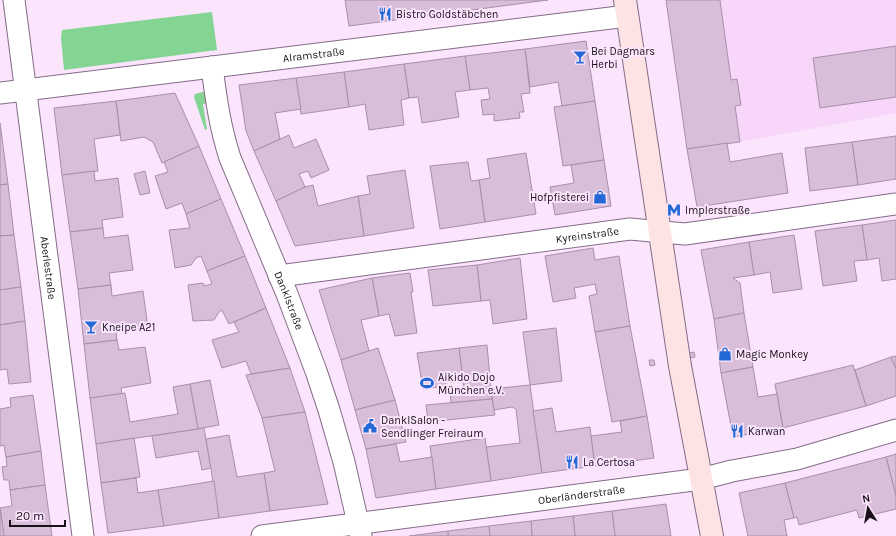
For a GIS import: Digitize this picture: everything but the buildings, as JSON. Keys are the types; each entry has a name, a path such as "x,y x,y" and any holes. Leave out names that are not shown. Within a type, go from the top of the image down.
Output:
{"main road":[{"path":"626,8 680,366 692,480 712,536"}],"street":[{"name":"Aberlestraße","path":"14,0 83,536"},
{"name":"Alramstraße","path":"0,93 212,67 626,8"},
{"name":"Danklstraße","path":"212,67 219,121 223,136 230,158 279,276 328,405 344,462 359,530"},
{"name":"Kyreinstraße","path":"279,276 630,229 685,234 896,204"},
{"name":"Oberländerstraße","path":"262,536 359,530 692,480 797,459 896,430"}],"shaded area":[{"path":"666,0 896,0 896,113 740,142 687,149"}],"green space":[{"path":"212,12 217,50 64,70 61,38 62,30"},
{"path":"207,91 209,103 203,104 207,129 205,130 194,97 195,94"}],"place":[{"name":"Bistro Goldstäbchen","path":"385,14"},
{"name":"Bei Dagmars Herbi","path":"580,57"},
{"name":"Hofpfisterei","path":"600,197"},
{"name":"Implerstraße","path":"674,210"},
{"name":"Kneipe A21","path":"91,327"},
{"name":"Magic Monkey","path":"725,354"},
{"name":"Aikido Dojo München e.V.","path":"427,383"},
{"name":"DanklSalon - Sendlinger Freiraum","path":"370,426"},
{"name":"Karwan","path":"737,431"},
{"name":"La Certosa","path":"572,462"}]}
